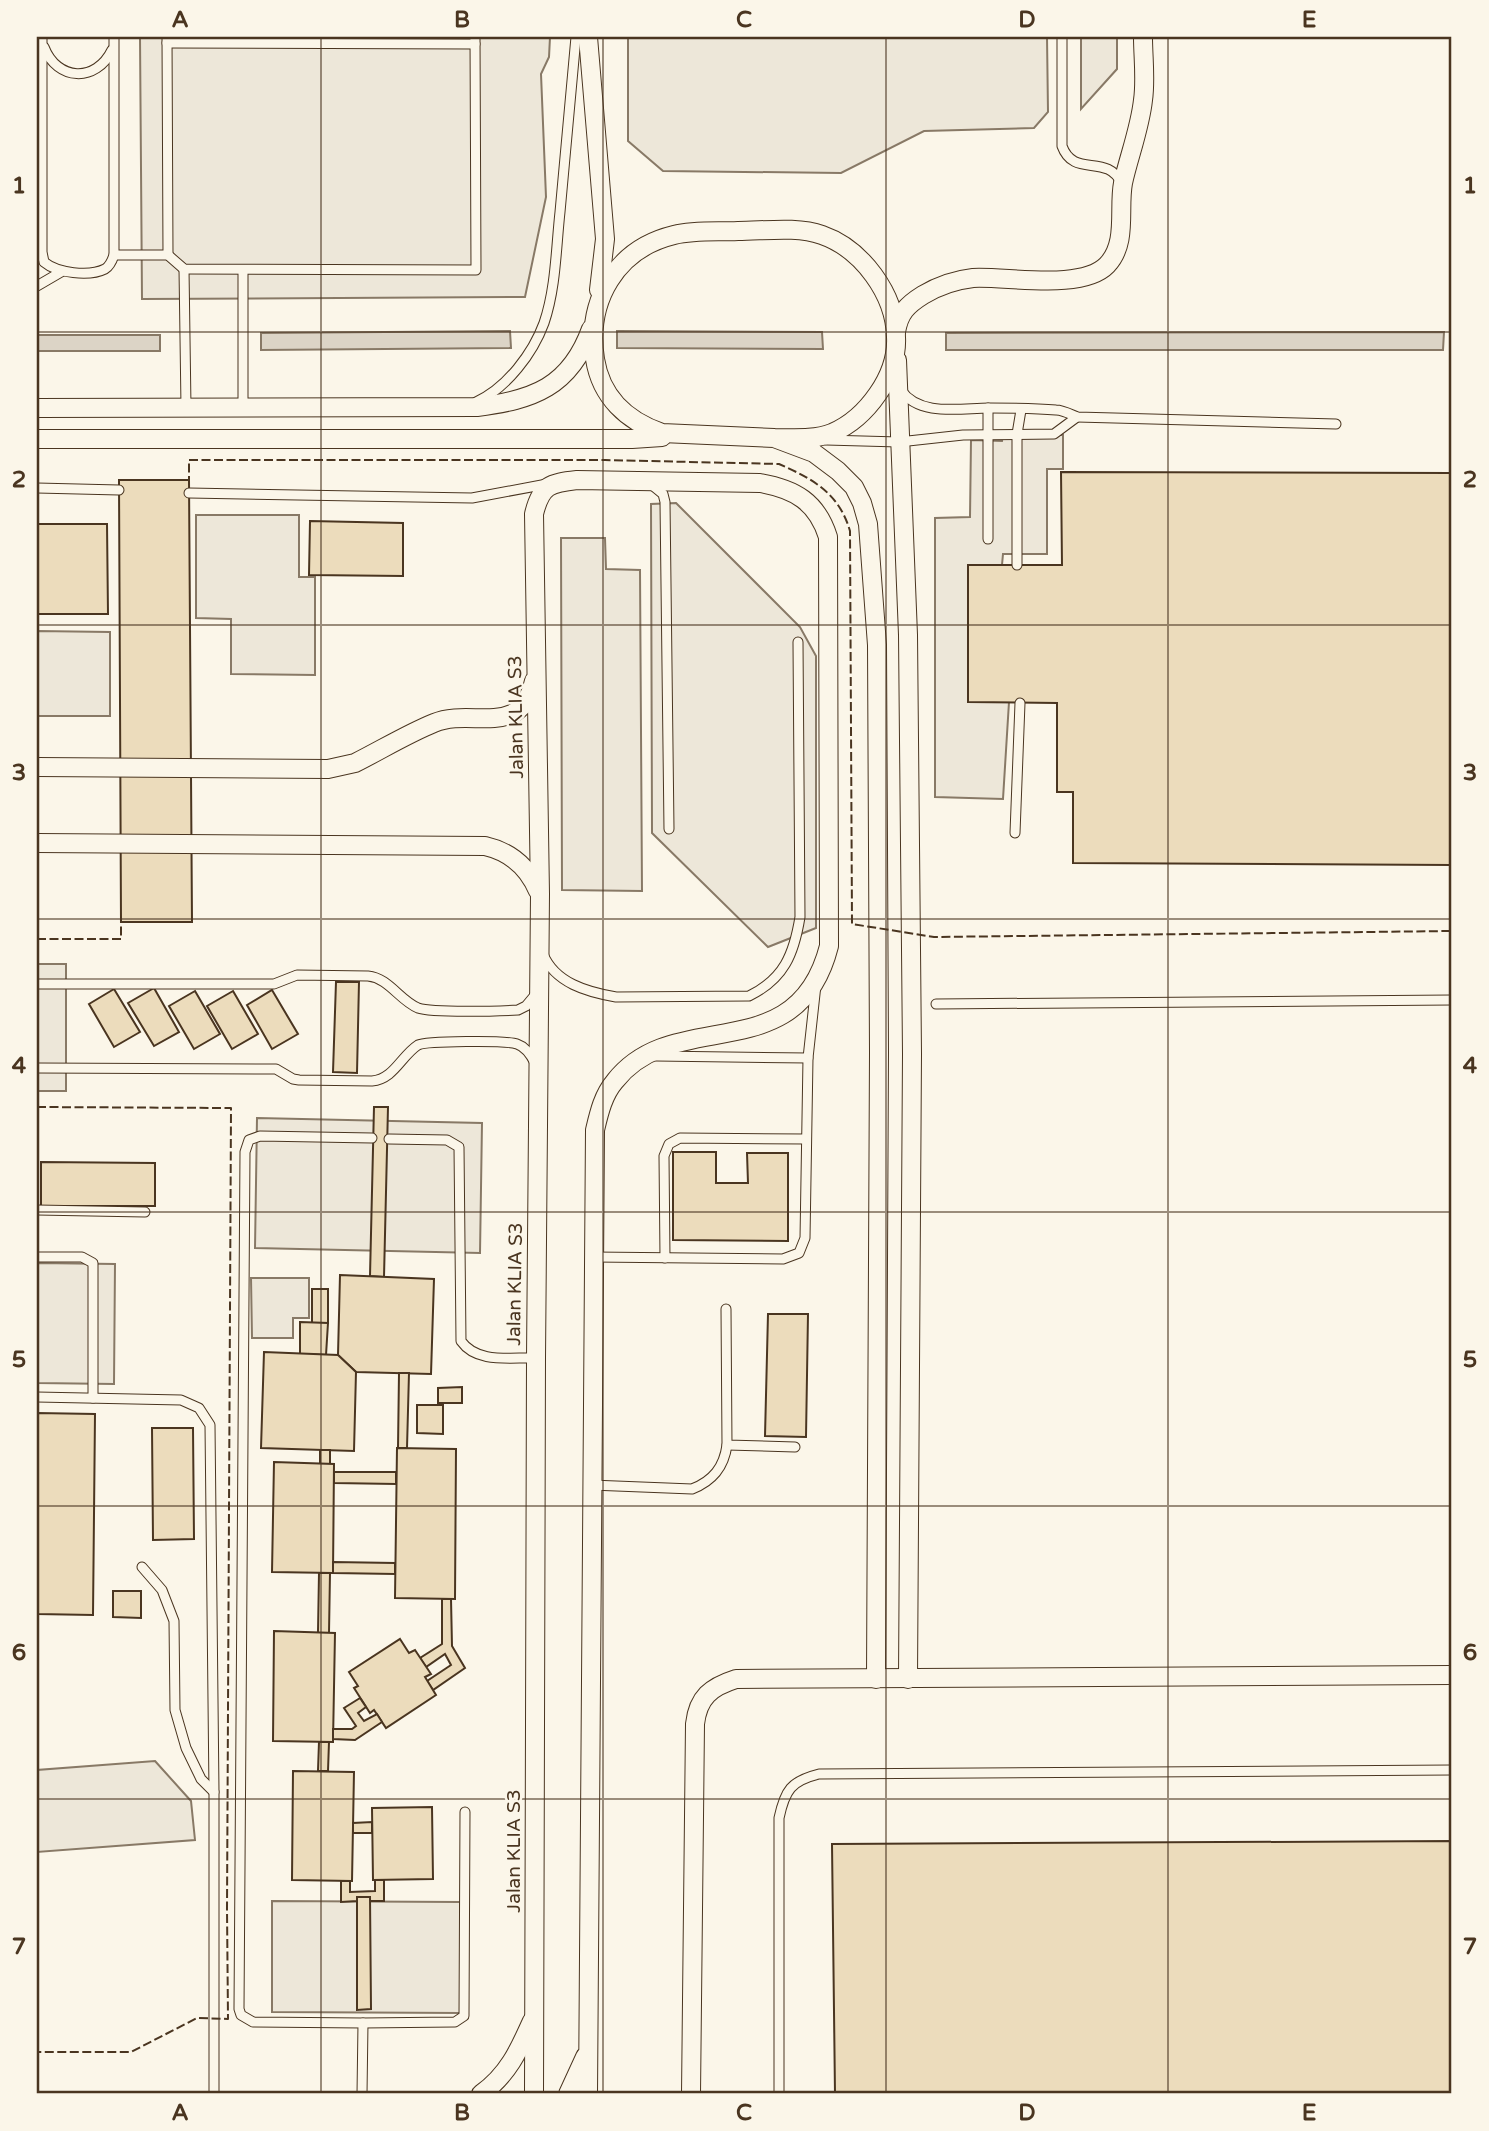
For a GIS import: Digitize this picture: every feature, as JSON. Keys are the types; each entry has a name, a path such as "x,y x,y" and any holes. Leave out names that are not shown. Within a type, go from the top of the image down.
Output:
{"street":[{"path":"588,37 605,239 593,336 595,364 605,391 627,416 644,427 662,433 774,438 805,438 833,433 859,414 878,393 894,362 898,321 909,304 925,294 957,281 973,278 1069,279 1096,273 1113,256 1121,233 1123,186 1143,100 1143,37"},
{"path":"37,408 477,407 512,402 527,398 544,388 569,367 579,355 611,274 639,249 657,240 694,232 790,231 821,235 852,253 865,265 889,303 896,339 908,635 912,1054 908,1679"},
{"path":"37,439 632,439 683,435"},
{"path":"774,438 814,453 838,471 854,487 868,524 877,645 879,1066 876,1679"},
{"path":"556,483 578,480 760,483 774,486 791,492 810,505 824,526 829,550 829,946 817,979 786,1012 766,1024 683,1041 645,1056 627,1068 614,1082 601,1107 595,1130 588,2094"},
{"name":"Jalan KLIA S3","path":"534,2094 540,894 534,514 541,494 546,487 556,483"},
{"path":"37,767 342,767 435,723 460,718 492,720 512,715 527,700 537,669"},
{"path":"37,843 485,846 498,849 523,865 540,894"},
{"path":"691,2094 695,1724 701,1701 715,1686 736,1679 1452,1675"},
{"path":"481,2094 495,2084 514,2061 534,2016"},
{"path":"568,2094 588,2050"}],"lane":[{"path":"451,407 481,400 501,385 520,365 544,323 554,270 576,37"},
{"path":"1062,37 1062,146 1065,156 1073,162 1107,168 1114,172 1123,186"},
{"path":"42,40 47,57 57,67 77,74 96,70 107,59 114,41"},
{"path":"42,40 42,252 44,262 61,272"},
{"path":"114,255 168,255 184,269 476,270 475,40 167,40 168,255"},
{"path":"37,286 61,272 104,270 114,255 114,41"},
{"path":"184,269 186,407"},
{"path":"243,270 243,407"},
{"path":"898,384 903,393 917,404 959,410 1059,410 1077,417 1336,424"},
{"path":"988,408 988,539"},
{"path":"1017,565 1017,434 1021,410"},
{"path":"805,438 899,442 987,433 1054,434 1077,417"},
{"path":"640,481 657,488 665,502 669,829"},
{"path":"189,493 472,498 556,483"},
{"path":"37,488 119,490"},
{"path":"539,935 547,963 556,973 580,988 598,994 616,997 749,996 765,989 777,977 795,944 800,918 798,642"},
{"path":"1015,833 1020,703"},
{"path":"37,984 274,984 297,975 368,976 385,982 420,1009 510,1011 526,1006 532,1001 539,987"},
{"path":"593,1257 783,1259 799,1253 805,1238 808,1058 817,979"},
{"path":"936,1004 1452,1000"},
{"path":"37,1068 276,1069 299,1080 372,1081 389,1075 420,1044 509,1042 525,1048 539,1071"},
{"path":"645,1056 808,1058"},
{"path":"372,1138 254,1136 246,1146 241,2015 253,2022 363,2023 455,2022 464,2016 465,1812"},
{"path":"665,1258 664,1156 669,1144 680,1138 806,1139"},
{"path":"389,1139 447,1140 459,1147 461,1341 474,1354 483,1356 536,1357"},
{"path":"37,1210 145,1212"},
{"path":"37,1257 82,1257 93,1263 93,1398"},
{"path":"592,1485 692,1489 715,1476 727,1444 726,1309"},
{"path":"37,1397 190,1402 206,1416 210,1425 214,2094"},
{"path":"727,1444 795,1447"},
{"path":"142,1567 162,1590 174,1620 175,1710 186,1748 201,1779 214,1792"},
{"path":"779,2094 779,1818 789,1788 801,1778 819,1774 1452,1770"},
{"path":"362,2094 363,2023"}],"shaded area":[{"path":"140,37 550,37 549,57 541,74 546,197 525,297 142,299"},
{"path":"628,37 1047,37 1048,112 1034,128 924,131 841,173 663,171 628,141"},
{"path":"1081,37 1117,37 1117,69 1081,109"},
{"path":"510,331 511,348 261,350 261,333"},
{"path":"617,331 822,332 823,349 617,348"},
{"path":"1444,332 1443,350 946,350 946,333"},
{"path":"37,335 160,335 160,351 37,351"},
{"path":"1003,435 1063,435 1063,469 1047,469 1047,554 1003,554 1002,565 968,565 968,702 1009,702 1003,799 935,797 935,518 970,517 971,440 1002,441"},
{"path":"676,503 800,627 816,656 816,928 768,947 652,833 651,504"},
{"path":"196,515 299,515 299,577 315,577 315,675 231,674 231,619 196,618"},
{"path":"561,538 605,538 606,569 640,570 642,891 562,890"},
{"path":"37,631 110,632 110,716 37,716"},
{"path":"37,964 66,964 66,1091 37,1091"},
{"path":"257,1118 482,1123 480,1253 255,1248"},
{"path":"37,1263 115,1264 114,1384 37,1383"},
{"path":"251,1278 309,1278 309,1318 293,1318 293,1338 252,1338"},
{"path":"155,1761 191,1801 195,1840 37,1852 37,1770"},
{"path":"272,1901 460,1902 460,2013 272,2012"}],"building":[{"path":"1061,472 1451,473 1452,865 1073,863 1073,792 1057,792 1057,703 968,702 968,565 1062,565"},
{"path":"119,480 189,480 192,922 121,922"},
{"path":"310,521 403,523 403,576 309,575"},
{"path":"37,524 107,524 108,614 37,614"},
{"path":"336,982 359,982 357,1073 333,1072"},
{"path":"154,988 179,1032 154,1046 128,1003"},
{"path":"114,989 140,1032 114,1047 89,1004"},
{"path":"272,990 298,1034 272,1049 247,1005"},
{"path":"195,991 220,1034 194,1049 169,1006"},
{"path":"233,991 258,1034 232,1049 207,1006"},
{"path":"374,1107 388,1107 384,1277 370,1276"},
{"path":"673,1152 716,1152 716,1183 748,1183 747,1153 788,1153 788,1241 673,1240"},
{"path":"41,1162 155,1163 155,1206 41,1206"},
{"path":"340,1275 434,1279 431,1374 356,1372 338,1355"},
{"path":"312,1289 328,1289 328,1323 312,1323"},
{"path":"768,1314 808,1314 806,1437 765,1436"},
{"path":"300,1322 328,1323 326,1355 300,1354"},
{"path":"264,1352 338,1355 356,1372 354,1451 261,1448"},
{"path":"399,1373 409,1373 407,1448 398,1448"},
{"path":"462,1387 462,1403 438,1403 438,1388"},
{"path":"417,1405 443,1405 443,1434 417,1433"},
{"path":"37,1413 95,1414 93,1615 37,1614"},
{"path":"152,1428 193,1428 194,1539 153,1540"},
{"path":"397,1448 456,1449 455,1599 395,1598"},
{"path":"320,1450 330,1450 330,1464 320,1464"},
{"path":"274,1462 334,1464 333,1573 272,1572"},
{"path":"334,1472 396,1472 396,1484 334,1483"},
{"path":"333,1562 395,1563 395,1574 333,1573"},
{"path":"319,1573 330,1573 329,1633 318,1633"},
{"path":"113,1591 141,1591 141,1618 113,1617"},
{"path":"442,1599 451,1599 452,1646 465,1668 433,1690 427,1681 451,1665 445,1654 426,1667 420,1658 442,1644"},
{"path":"274,1631 335,1633 333,1742 273,1741"},
{"path":"400,1639 409,1653 415,1650 431,1674 425,1677 436,1695 386,1728 374,1710 370,1713 354,1688 358,1686 349,1672"},
{"path":"360,1698 366,1707 358,1713 364,1721 377,1714 382,1722 355,1740 333,1739 333,1729 352,1729 356,1726 344,1708"},
{"path":"319,1742 329,1742 328,1771 318,1771"},
{"path":"293,1771 354,1772 352,1881 292,1880"},
{"path":"432,1807 433,1879 373,1880 372,1808"},
{"path":"372,1822 372,1833 353,1833 353,1823"},
{"path":"1452,1841 1452,2094 835,2094 832,1844"},
{"path":"375,1880 384,1880 384,1901 357,1897 357,1901 341,1902 341,1881 350,1881 350,1892 375,1891"},
{"path":"357,1897 370,1897 371,2009 357,2010"}],"fence":[{"path":"189,485 189,460 605,460 779,464 803,475 832,497 850,531 852,924 934,937 1452,931"},
{"path":"37,939 121,939 121,922 125,922"},
{"path":"37,1107 231,1108 228,2019 197,2018 131,2052 37,2052"}]}
